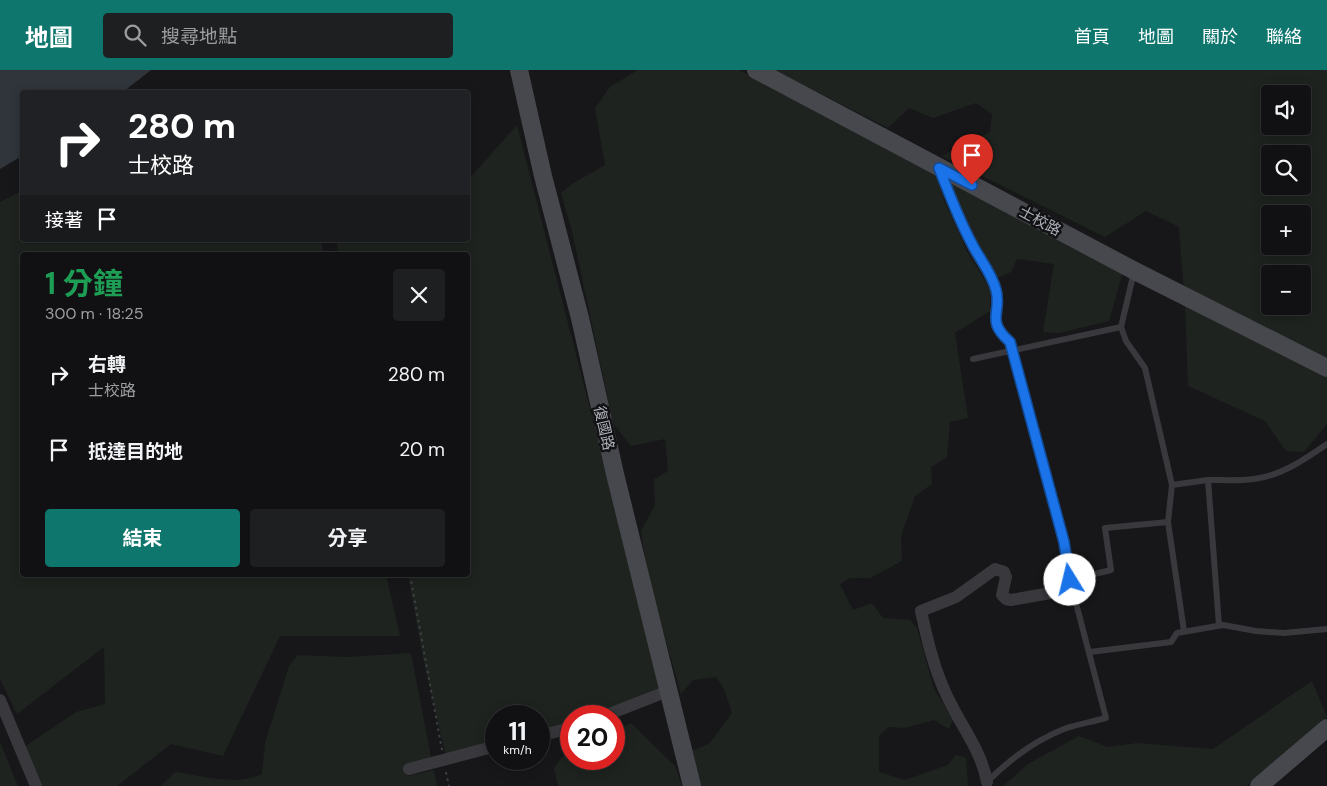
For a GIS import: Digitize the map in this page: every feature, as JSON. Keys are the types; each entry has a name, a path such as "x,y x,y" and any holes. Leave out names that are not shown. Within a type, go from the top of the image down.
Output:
{"street":[{"name":"復國路","path":"519,70 543,176 580,318 692,786"},
{"name":"士校路","path":"756,70 1134,271 1327,368"},
{"path":"939,168 970,242 994,284 997,292 996,325 1002,335 1010,342 1012,351"},
{"path":"986,784 985,771 977,749 946,695 920,611 956,598 995,569 1004,572 1006,576 1002,595 1006,599 1011,600 1072,584"},
{"path":"625,708 668,691"},
{"path":"0,700 5,726 36,786"},
{"path":"1259,786 1327,728"},
{"path":"409,769 485,749"}],"lane":[{"path":"1134,271 1121,327 1126,341 1145,368 1172,485 1168,522 1184,632"},
{"path":"973,359 1121,327"},
{"path":"986,784 1018,756 1051,735 1106,718 1072,584 1064,542 1012,351"},
{"path":"1172,485 1208,480 1254,480 1270,476 1297,464 1327,444"},
{"path":"1208,480 1219,625"},
{"path":"1072,584 1111,570 1106,528 1168,522"},
{"path":"1090,652 1171,642 1177,633 1219,625 1284,633 1327,629"}],"path":[{"path":"410,577 449,786"}],"shaded area":[{"path":"0,70 151,70 126,90 20,90 20,157 0,169"},
{"path":"638,70 739,70 936,174 945,203 968,253 990,289 990,311 955,333 968,418 950,422 947,457 931,467 932,484 915,496 901,536 902,561 870,578 850,578 840,584 853,610 872,603 883,618 910,620 917,628 934,689 953,720 949,729 934,720 905,728 888,727 879,736 879,772 905,780 948,765 956,755 966,758 968,786 700,786 690,752 710,743 732,713 724,689 716,677 693,680 681,694 648,577 641,531 655,505 654,479 668,471 665,439 631,446 613,423 572,231 561,193 572,184 605,165 595,108 610,87"},
{"path":"774,70 1327,70 1327,424 1304,452 1286,451 1265,421 1188,386 1185,305 1179,227 1146,211 1105,237 942,156 990,132 992,114 976,103 933,118 909,108 888,128"},
{"path":"517,125 662,689 623,705 560,705 560,725 550,729 550,705 485,705 485,746 446,757 423,658 408,577 470,577 470,252 338,252 336,242 470,242 470,178"},
{"path":"955,183 1117,267 1122,275 1109,321 1059,333 1043,332 1054,264 1017,259 1011,272 997,278 974,236 951,186"},
{"path":"20,192 20,242 321,242 323,252 20,252 20,577 386,577 400,636 280,636 223,756 171,744 117,786 41,786 24,747 76,712 105,704 104,647 17,714 0,679 0,202"},
{"path":"411,653 431,757 406,768 408,776 434,770 437,786 161,786 175,772 231,780 252,778 262,774 265,743 289,666 298,655 347,657"},
{"path":"1312,681 1327,717 1247,786 1003,786 1028,764 1079,736 1108,747 1137,743 1213,749"},
{"path":"631,723 675,766 682,786 558,786 554,768 560,760 560,770 625,770 625,725"},
{"path":"0,742 18,786 0,786"}],"route":[{"path":"972,185 939,168 970,242 997,292 996,325 1002,335 1010,342 1064,542 1070,580"}]}
